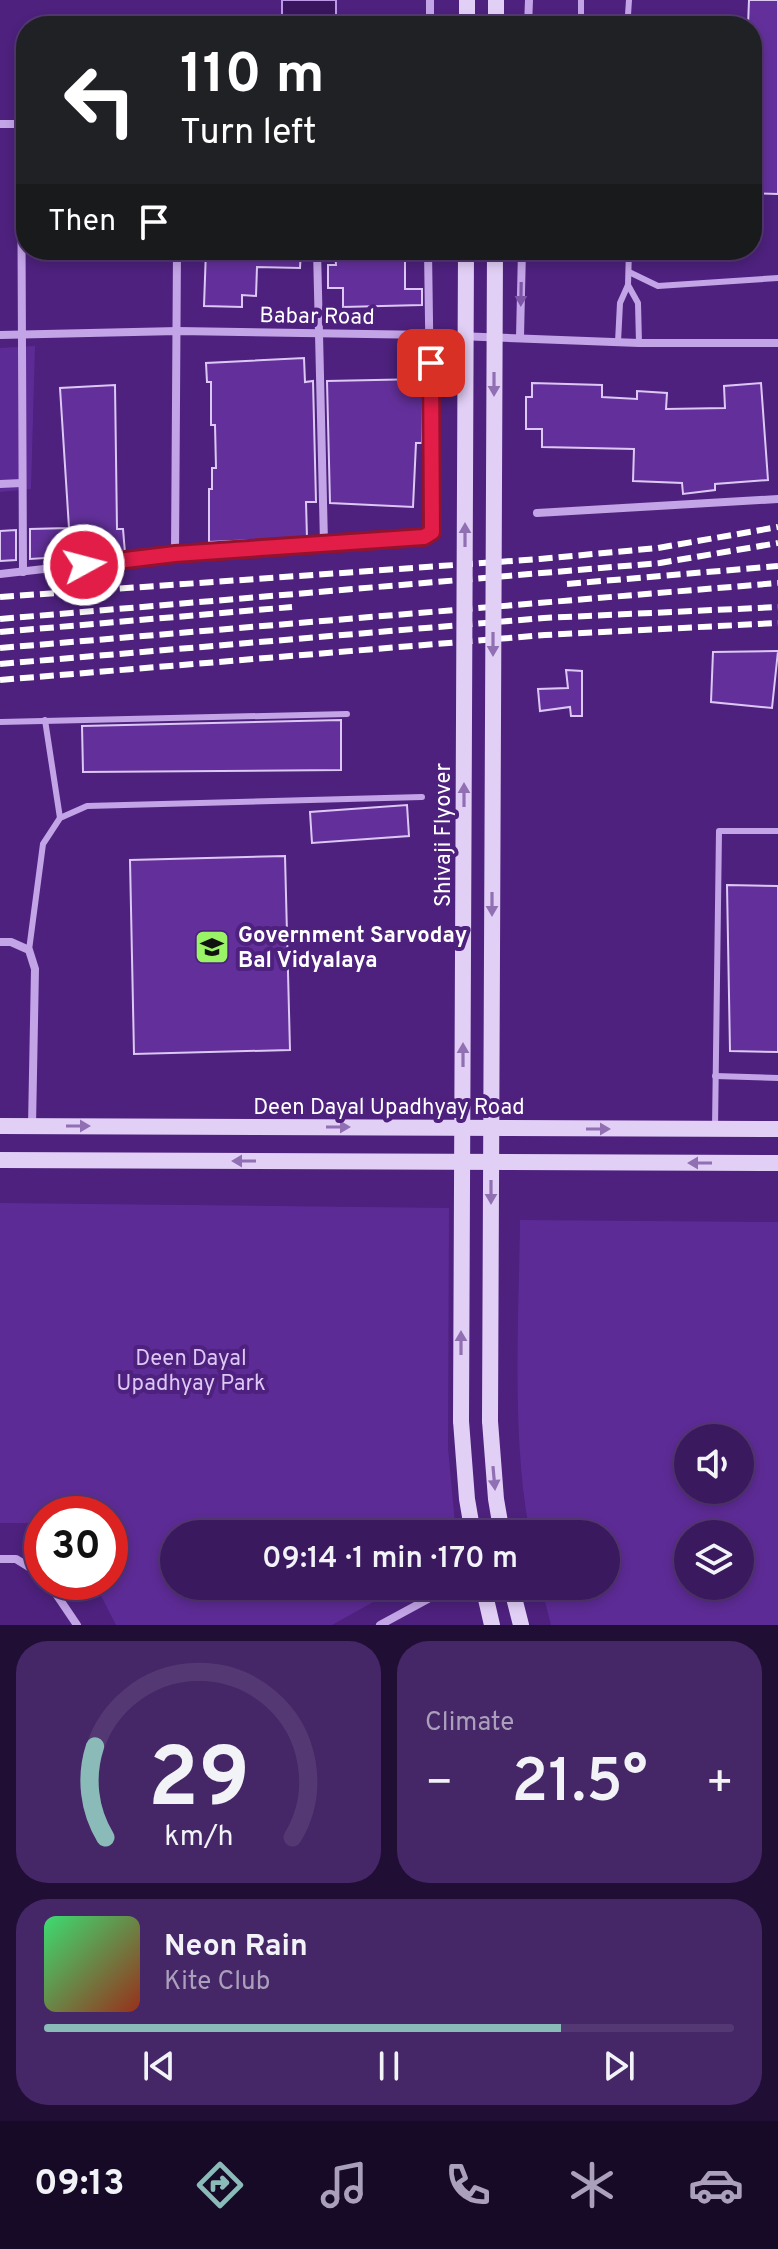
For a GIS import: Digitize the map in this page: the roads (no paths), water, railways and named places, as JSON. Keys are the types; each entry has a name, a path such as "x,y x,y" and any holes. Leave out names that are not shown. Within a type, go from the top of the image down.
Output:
{"main road":[{"name":"Shivaji Flyover","path":"466,260 461,1421 471,1520"},
{"path":"495,260 490,1421 500,1520"},
{"name":"Deen Dayal Upadhyay Road","path":"0,1126 778,1129"},
{"path":"0,1160 778,1163"},
{"path":"486,1600 492,1625"},
{"path":"515,1600 521,1625"}],"street":[{"path":"22,260 23,572"},
{"path":"175,554 177,260"},
{"path":"317,260 324,543"},
{"path":"0,574 175,554 424,537 432,532 428,260"},
{"path":"520,337 522,260"},
{"name":"Babar Road","path":"0,335 178,331 520,337 639,343 778,343"},
{"path":"0,484 22,483"},
{"path":"537,513 778,499"},
{"path":"0,942 11,942 29,950 35,969 32,1126"},
{"path":"0,1559 16,1559 24,1564"},
{"path":"60,1600 77,1625"},
{"path":"380,1625 426,1600"}],"lane":[{"path":"628,15 629,0"},
{"path":"618,342 620,303 628,285 629,260"},
{"path":"629,272 658,286 778,278"},
{"path":"628,285 638,303 639,343"},
{"path":"0,722 347,714"},
{"path":"45,720 60,818"},
{"path":"29,950 43,844 60,818 87,806 422,797"},
{"path":"715,1129 719,831 778,831"},
{"path":"715,1076 778,1078"}],"railway":[{"path":"0,597 540,559 658,548 778,527"},
{"path":"0,619 660,563 778,543"},
{"path":"567,584 778,566"},
{"path":"0,648 778,583"},
{"path":"0,632 292,607"},
{"path":"0,664 544,618 778,607"},
{"path":"0,680 545,635 778,623"}],"place":[{"name":"Government Sarvoday Bal Vidyalaya","path":"212,947"}],"park label":[{"name":"Deen Dayal Upadhyay Park","path":"191,1370"}]}
